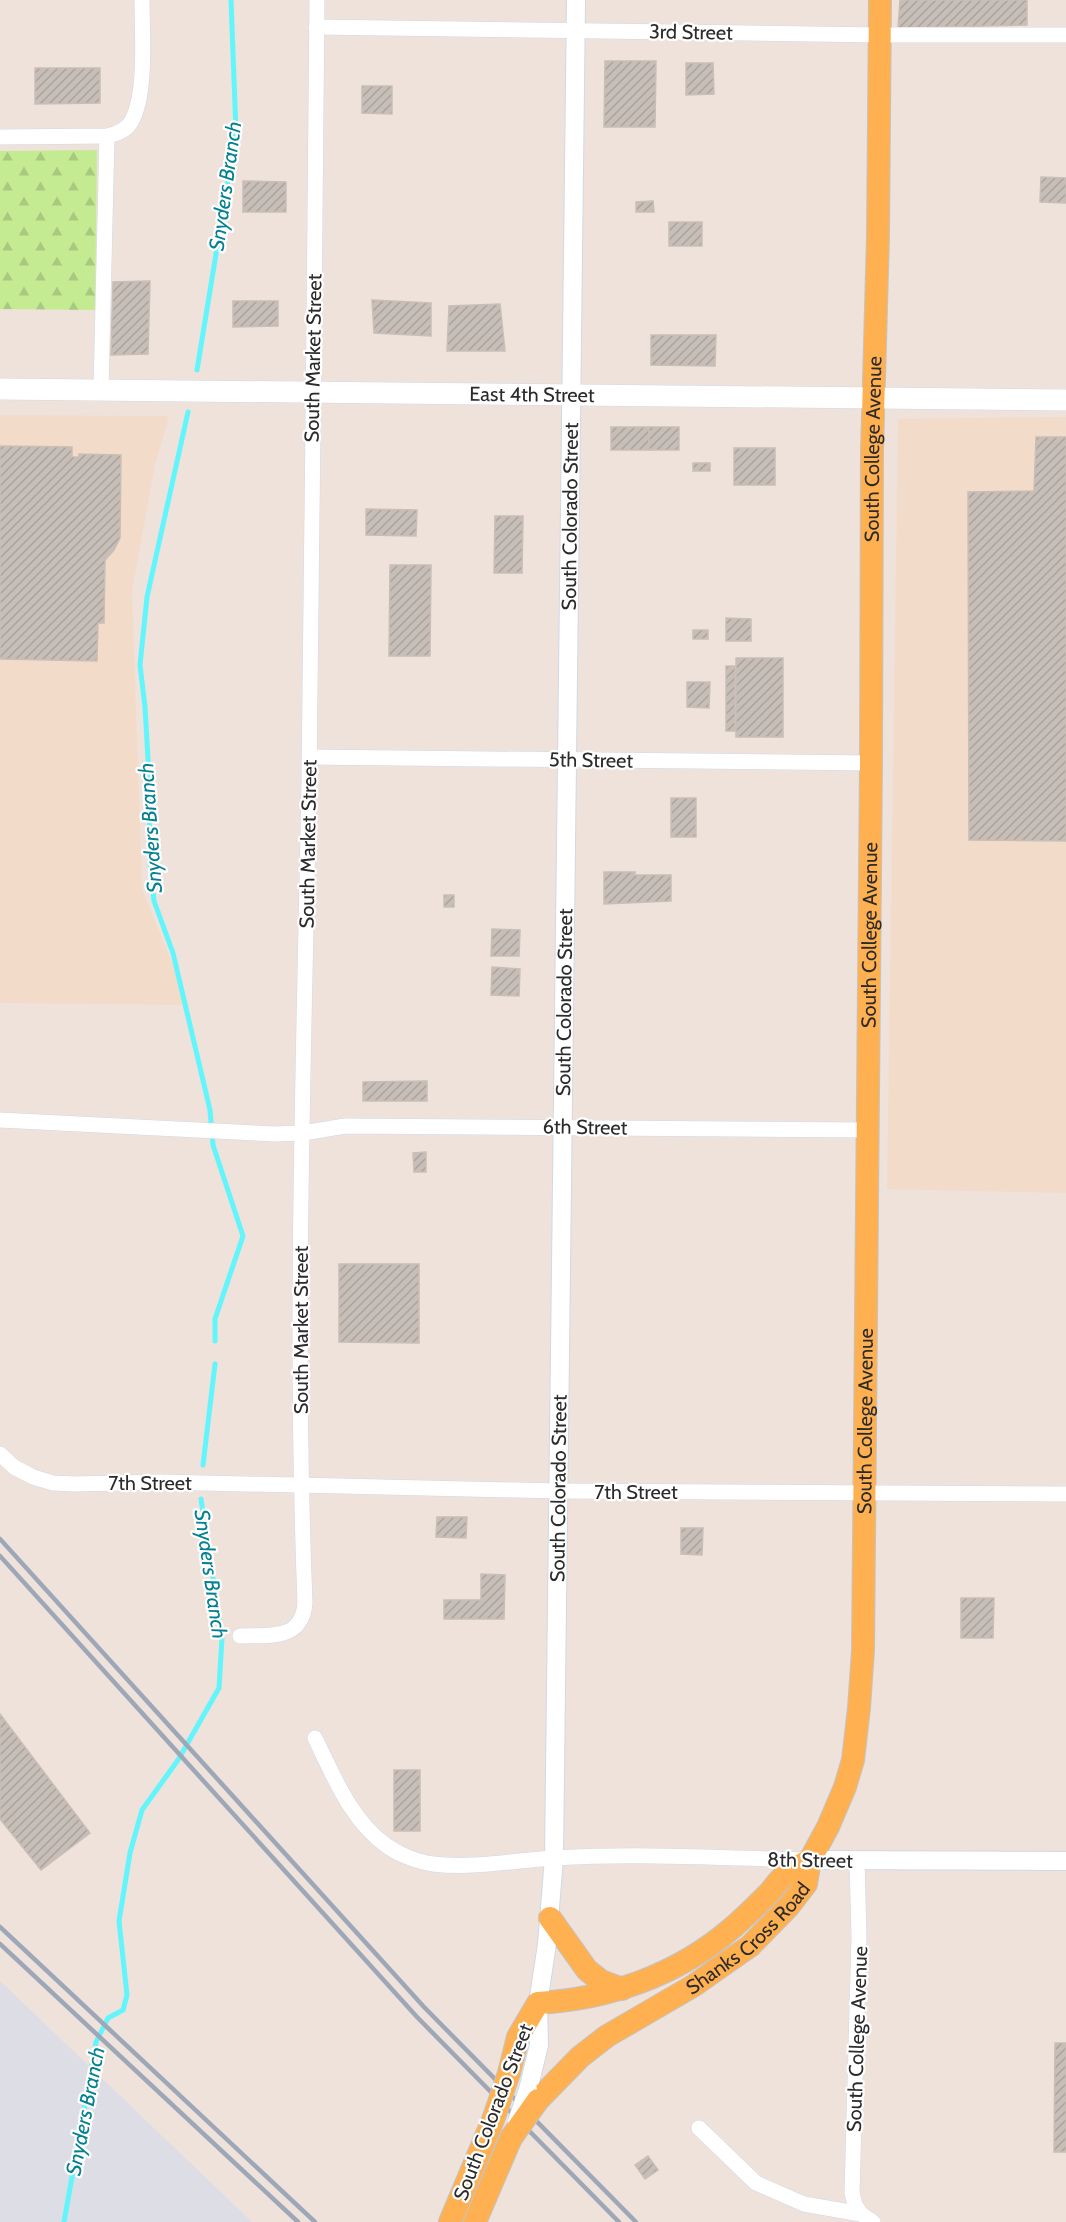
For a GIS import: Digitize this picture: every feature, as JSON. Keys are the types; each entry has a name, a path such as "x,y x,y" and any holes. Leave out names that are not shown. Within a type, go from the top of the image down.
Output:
{"main road":[{"name":"South College Avenue","path":"810,1860 841,1797 853,1760 860,1708 863,1650 873,398 878,236 880,0"},
{"name":"East 4th Street","path":"0,389 1066,400"},
{"name":"Shanks Cross Road","path":"538,2003 564,2002 622,1989 680,1965 710,1946 751,1910 783,1877 810,1860"},
{"name":"Shanks Cross Road","path":"511,2138 533,2095 580,2057 607,2036 693,1986 750,1946 789,1906 806,1884 810,1860"},
{"path":"550,1918 587,1970 601,1981 622,1989"},
{"name":"South Colorado Street","path":"450,2222 493,2120 518,2037 538,2003"},
{"name":"South Colorado Street","path":"475,2222 511,2138"}],"street":[{"path":"0,136 107,136 118,133 132,121 139,101 141,79 142,0"},
{"name":"South Market Street","path":"240,1636 282,1635 292,1630 300,1622 305,1612 300,1485 317,0"},
{"name":"South Colorado Street","path":"533,2095 539,2045 538,2003 550,1918 555,1858 576,0"},
{"name":"3rd Street","path":"316,27 880,35 1066,35"},
{"path":"101,390 107,136"},
{"name":"5th Street","path":"310,757 871,763"},
{"name":"6th Street","path":"0,1120 303,1133 345,1126 867,1130"},
{"name":"7th Street","path":"0,1454 14,1467 33,1477 53,1482 98,1484 160,1482 559,1491 1066,1494"},
{"name":"8th Street","path":"315,1738 346,1799 368,1829 387,1846 410,1858 431,1864 453,1866 555,1858 1066,1861"},
{"name":"South College Avenue","path":"857,1861 860,1936 852,2193 855,2205 867,2218"},
{"path":"699,2128 756,2183 804,2204 867,2218"}],"shaded area":[{"path":"0,415 169,416 155,465 132,591 142,889 189,1005 0,1003"},
{"path":"1066,417 1066,1193 887,1189 898,419"},
{"path":"0,1981 252,2222 0,2222"}],"green space":[{"path":"97,150 95,310 0,309 0,151"}],"building":[{"path":"900,0 1027,0 1027,25 898,28"},
{"path":"605,61 656,61 655,127 604,127"},
{"path":"686,63 713,63 714,94 686,95"},
{"path":"35,68 100,68 100,103 35,104"},
{"path":"362,86 392,86 392,114 362,113"},
{"path":"1041,177 1066,178 1066,203 1040,202"},
{"path":"243,181 286,182 286,212 243,212"},
{"path":"653,201 654,212 636,212 636,202"},
{"path":"669,222 702,222 702,246 669,246"},
{"path":"150,281 148,354 111,355 113,282"},
{"path":"372,300 431,303 431,336 374,333"},
{"path":"233,301 278,301 278,326 233,327"},
{"path":"500,304 505,351 447,351 449,306"},
{"path":"651,335 716,335 715,366 651,365"},
{"path":"611,427 649,427 649,450 611,450"},
{"path":"649,427 679,427 679,450 649,450"},
{"path":"1036,437 1066,437 1066,841 969,840 968,492 1034,491"},
{"path":"0,446 72,447 72,457 79,457 79,454 121,455 120,538 114,550 105,560 104,623 98,623 97,661 0,659"},
{"path":"734,448 775,448 775,485 734,485"},
{"path":"693,463 710,463 710,471 693,471"},
{"path":"366,509 417,510 416,536 366,535"},
{"path":"495,516 523,516 522,573 494,573"},
{"path":"390,565 431,565 430,656 389,656"},
{"path":"726,618 751,619 751,641 726,641"},
{"path":"693,630 708,630 708,639 693,639"},
{"path":"736,658 783,658 783,737 736,737"},
{"path":"726,666 735,666 735,731 726,731"},
{"path":"687,682 710,682 709,708 687,707"},
{"path":"671,798 696,798 696,837 671,837"},
{"path":"604,872 671,875 671,901 604,904"},
{"path":"444,895 454,895 454,907 444,907"},
{"path":"492,929 520,930 519,956 491,956"},
{"path":"492,967 520,969 519,996 491,995"},
{"path":"427,1081 427,1101 363,1101 363,1082"},
{"path":"426,1152 426,1172 414,1172 413,1153"},
{"path":"339,1264 419,1264 419,1343 339,1342"},
{"path":"437,1517 467,1517 466,1538 436,1537"},
{"path":"681,1528 703,1528 702,1555 681,1554"},
{"path":"481,1574 505,1575 504,1619 444,1619 444,1600 481,1600"},
{"path":"961,1598 994,1598 993,1638 961,1638"},
{"path":"0,1714 90,1833 41,1870 0,1819"},
{"path":"394,1770 420,1770 420,1831 394,1831"},
{"path":"1055,2043 1066,2043 1066,2152 1054,2152"},
{"path":"648,2156 658,2170 645,2179 635,2165"}],"waterway":[{"name":"Snyders Branch","path":"197,370 236,132 231,0"},
{"name":"Snyders Branch","path":"188,412 147,597 140,665 145,707 150,793 149,854 154,901 173,953 210,1110 213,1145 243,1236 215,1319 215,1341"},
{"name":"Snyders Branch","path":"203,1465 215,1364"},
{"name":"Snyders Branch","path":"64,2222 96,2042 108,2018 123,2010 127,1995 119,1921 130,1853 142,1810 178,1760 219,1688 222,1638 201,1499"}],"railway":[{"path":"0,1539 424,2007 636,2222"},
{"path":"0,1556 417,2017 619,2222"},
{"path":"0,1927 315,2222"},
{"path":"0,1944 298,2222"}]}
